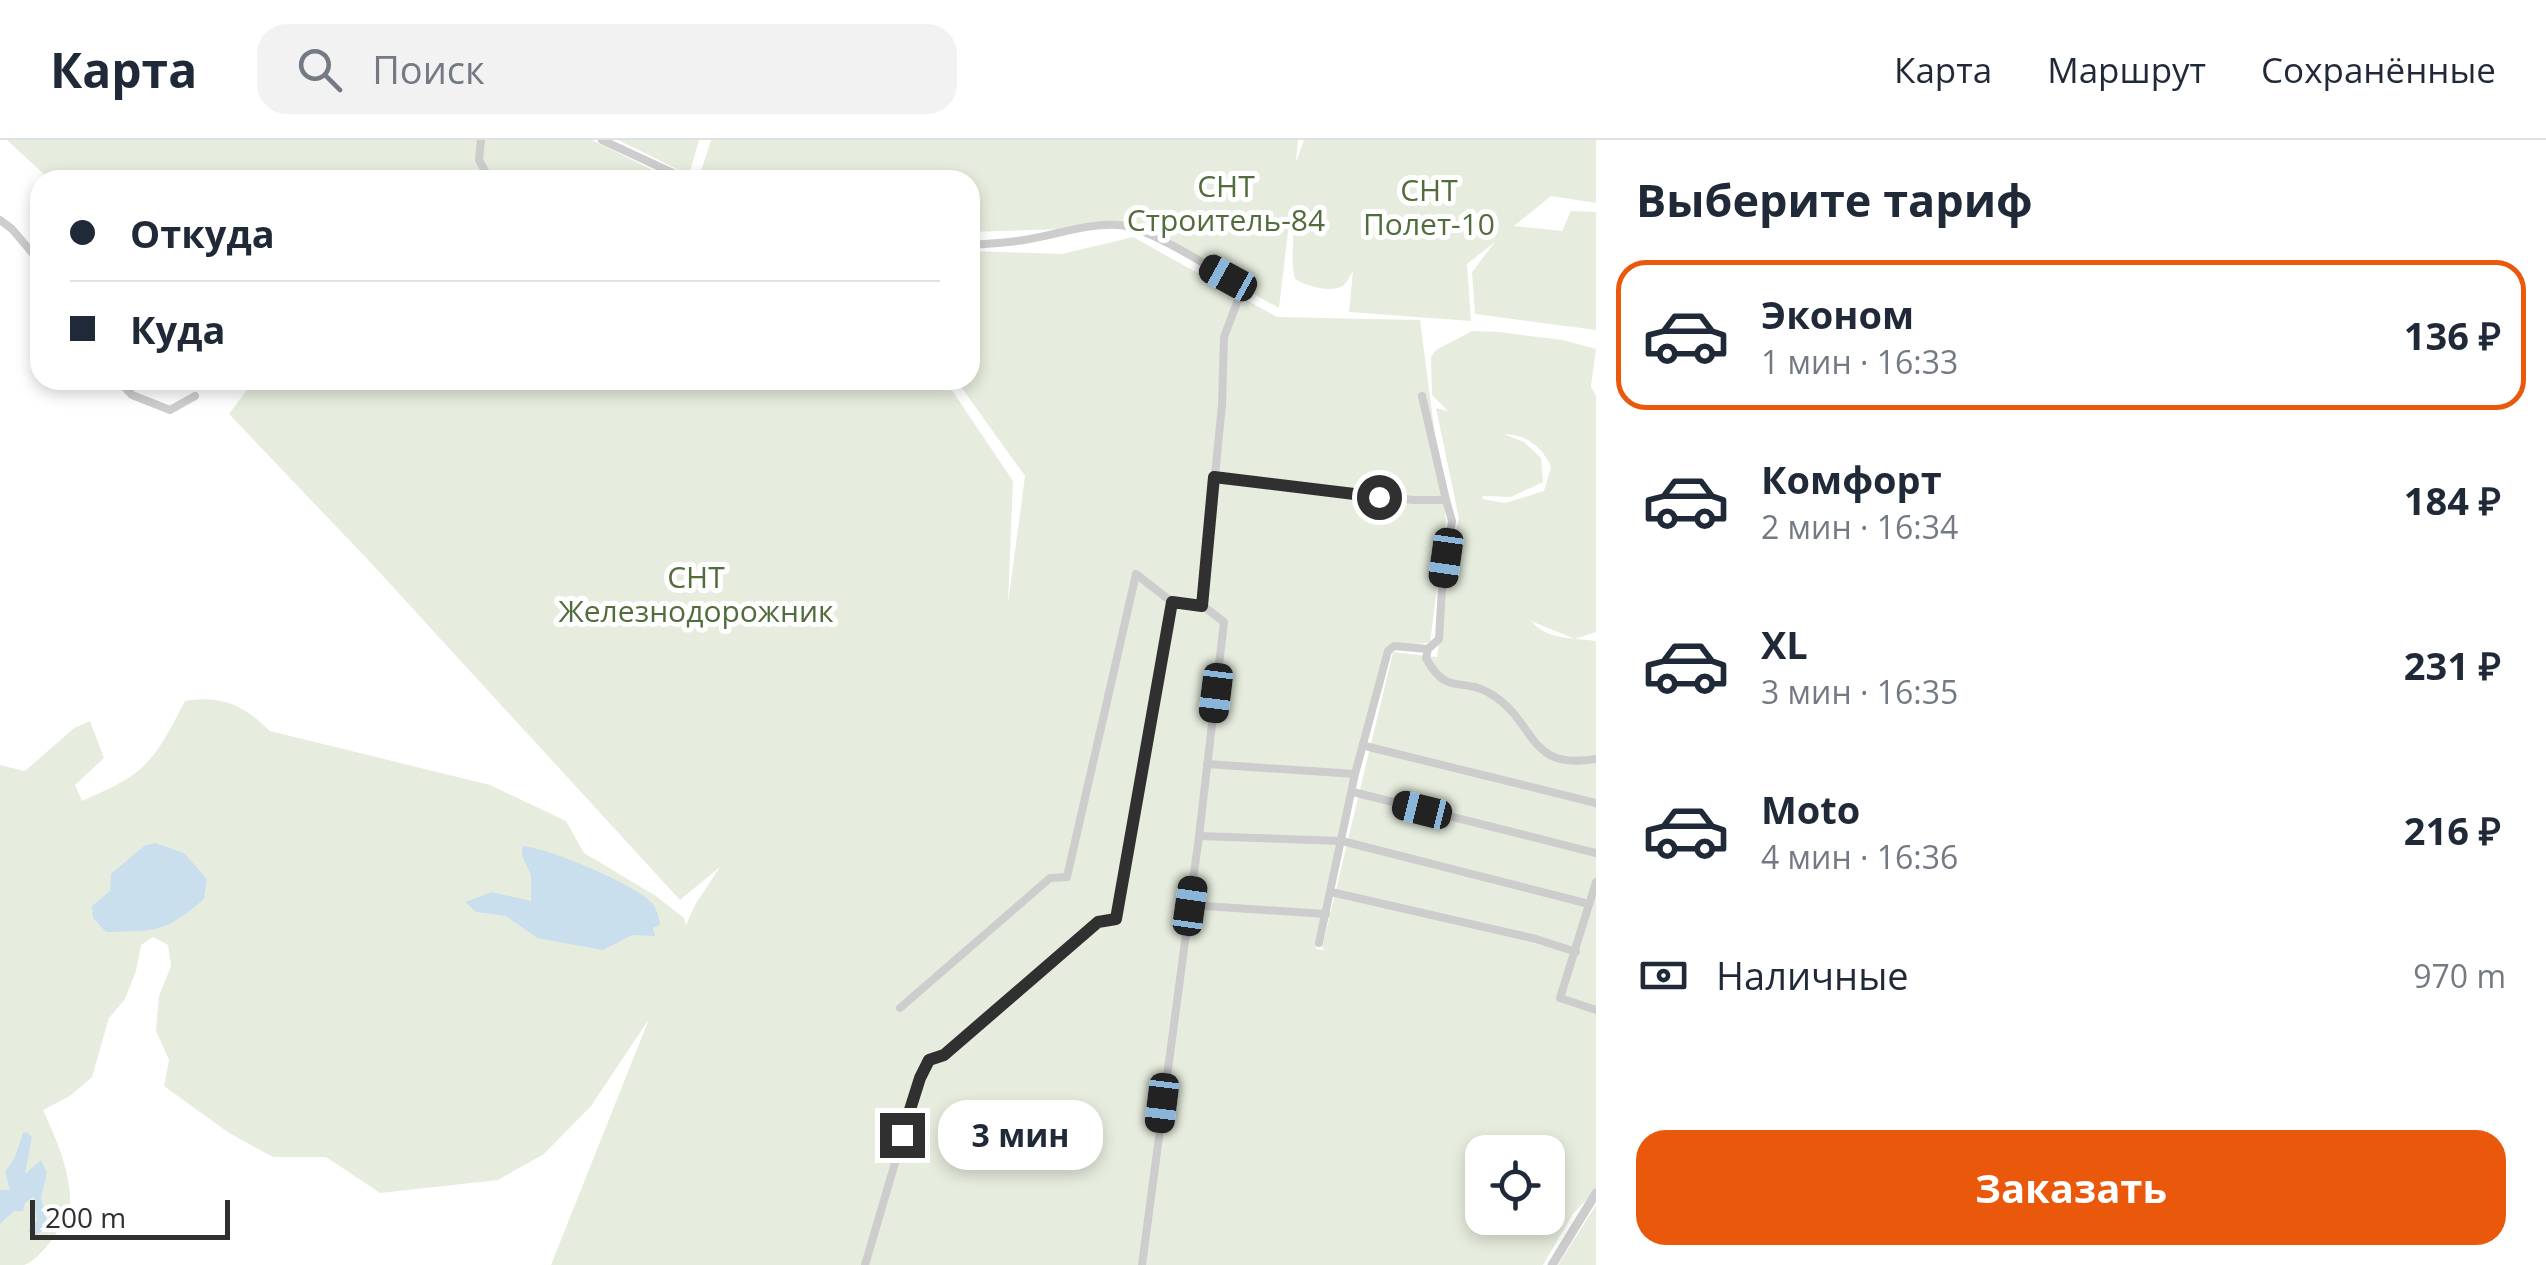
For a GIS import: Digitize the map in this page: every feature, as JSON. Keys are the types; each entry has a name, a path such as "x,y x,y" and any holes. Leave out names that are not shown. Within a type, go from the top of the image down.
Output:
{"street":[{"path":"482,140 479,160 484,170"},
{"path":"602,140 666,170"},
{"path":"0,220 30,252"},
{"path":"980,244 1118,225 1132,227 1237,285 1240,300 1224,337 1222,405 1202,606"},
{"path":"127,390 152,406 170,410 195,396"},
{"path":"1422,396 1452,521 1439,639 1426,658 1446,683 1490,694 1527,730 1531,741 1554,758 1570,764 1596,759"},
{"path":"1214,477 1412,500 1446,500"},
{"path":"900,1008 1050,878 1067,877 1136,574 1172,602 1202,606 1224,622 1200,836 1142,1265"},
{"path":"866,1265 914,1095 929,1060 944,1055 1098,922 1116,919 1172,602"},
{"path":"1319,944 1388,651 1394,646 1428,650"},
{"path":"1365,746 1596,802"},
{"path":"1207,764 1356,774"},
{"path":"1353,792 1596,853"},
{"path":"1200,836 1342,841 1589,904"},
{"path":"1596,882 1560,998 1596,1010"},
{"path":"1331,892 1536,939 1576,952"},
{"path":"1190,906 1326,914"},
{"path":"1552,1265 1596,1194"}],"green space":[{"path":"7,140 592,140 653,170 39,170"},
{"path":"618,140 699,140 690,170 679,170"},
{"path":"711,140 1298,140 1296,162 1304,140 1596,140 1596,203 1551,196 1514,226 1562,231 1571,211 1596,212 1596,330 1475,314 1472,272 1495,242 1467,264 1471,321 1349,312 1353,271 1344,285 1333,289 1295,279 1290,215 1279,308 1132,227 980,232 980,170 701,170"},
{"name":"СНТ Железнодорожник","path":"1133,237 1277,317 1420,320 1446,520 1430,643 1389,645 1354,764 1316,949 1325,950 1322,948 1393,652 1437,657 1448,561 1459,519 1436,408 1448,411 1432,395 1431,357 1436,350 1472,331 1563,340 1596,349 1591,386 1596,396 1596,632 1575,639 1596,641 1596,1190 1565,1228 1565,1135 1465,1135 1465,1235 1561,1235 1543,1265 551,1265 649,1019 591,1106 544,1154 498,1180 380,1193 326,1157 273,1157 229,1133 164,1086 169,1060 156,1031 159,996 171,966 168,945 153,937 141,945 125,999 109,1018 92,1077 70,1096 43,1110 68,1179 70,1202 65,1218 46,1248 31,1262 0,1265 0,765 25,771 74,728 90,721 104,758 75,785 82,801 121,782 146,764 185,701 221,701 251,714 270,731 490,785 566,821 584,853 656,896 684,918 686,925 720,867 680,900 229,414 247,390 952,390 1013,481 1008,604 1025,476 963,390 980,390 980,251 1062,254","holes":["1504,434 1527,439 1543,453 1551,467 1544,491 1505,503 1482,499 1511,497 1543,482 1541,458 1524,442","1531,621 1575,639 1537,627"]},
{"path":"1596,1205 1596,1265 1558,1265"}],"water":[{"path":"155,843 184,853 207,879 204,899 159,928 106,932 93,918 92,906 110,891 111,874 144,846"},
{"path":"522,846 590,868 643,895 654,905 658,916 660,925 653,928 655,936 632,935 603,950 537,938 506,916 476,912 465,902 492,892 531,901 531,875"},
{"path":"23,1133 32,1137 25,1174 41,1160 47,1173 41,1198 48,1227 33,1237 28,1231 37,1221 34,1196 25,1203 23,1211 14,1211 0,1224 0,1190 10,1190 5,1172"}],"route":[{"path":"902,1135 929,1060 944,1055 1098,922 1116,919 1172,602 1202,606 1214,477 1379,497"}],"park label":[{"name":"СНТ Строитель-84","path":"1226,204"},
{"name":"СНТ Полет-10","path":"1429,208"}]}
